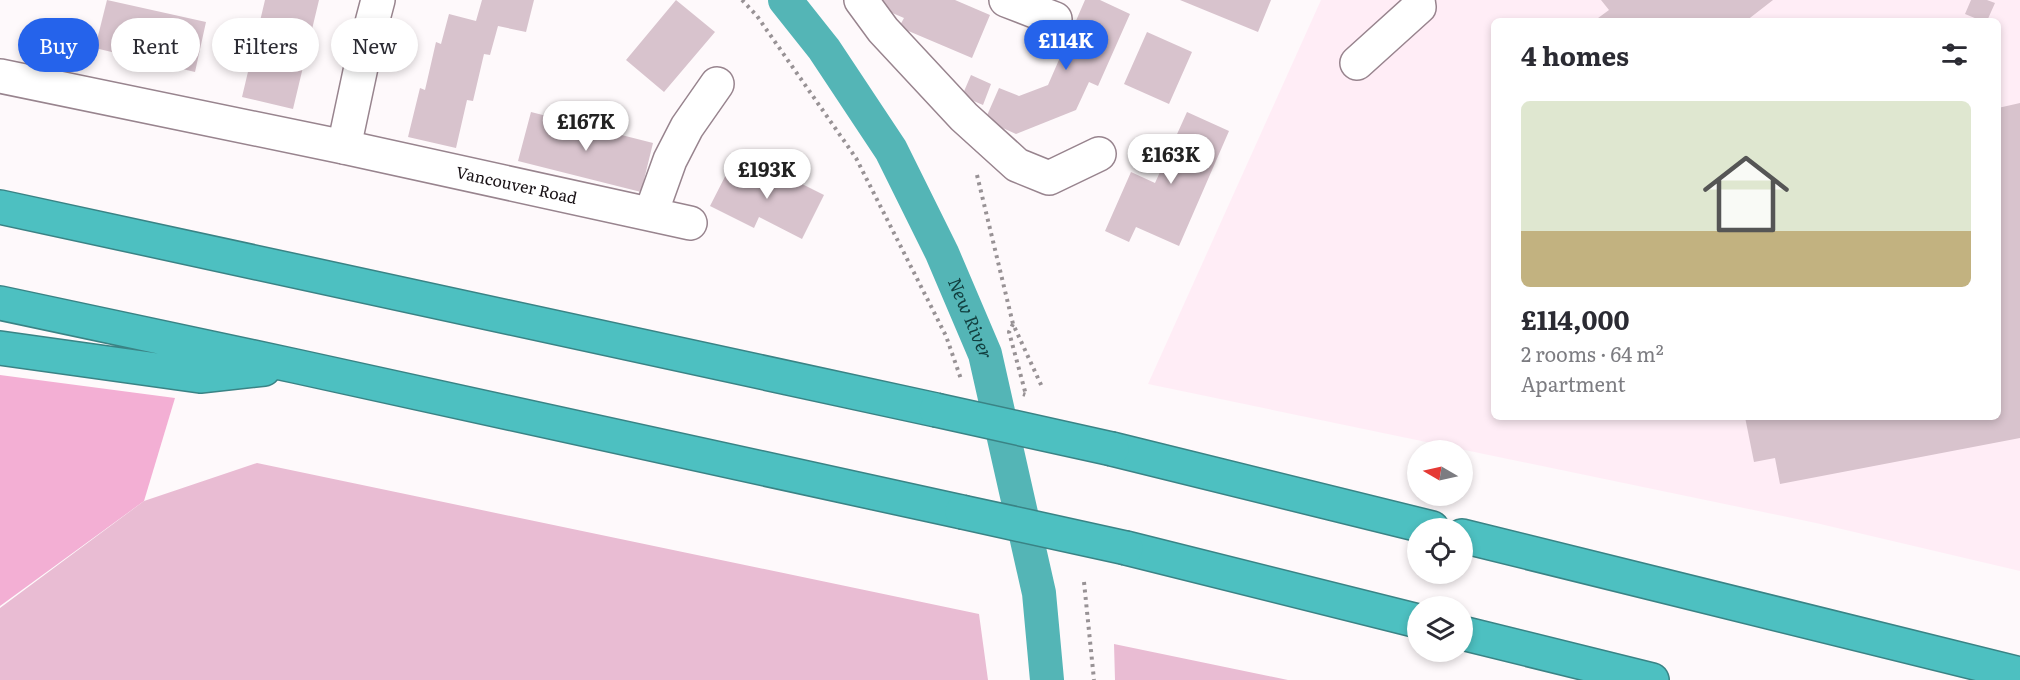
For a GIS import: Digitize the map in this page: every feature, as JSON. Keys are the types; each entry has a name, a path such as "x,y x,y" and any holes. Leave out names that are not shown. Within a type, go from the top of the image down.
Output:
{"highway":[{"path":"0,207 1112,449 1407,522"},
{"path":"0,303 1126,548 1407,618"},
{"path":"0,348 200,376 295,366"},
{"path":"1473,539 2020,674"},
{"path":"1473,636 1652,680"}],"street":[{"path":"344,147 378,0"},
{"path":"861,0 883,30 964,117 1017,165 1049,178 1099,153"},
{"path":"1006,0 1055,19"},
{"path":"1357,63 1419,7 1418,0"},
{"name":"Vancouver Road","path":"0,76 344,147 690,223"},
{"path":"651,213 670,160 687,127 717,84"}],"path":[{"path":"742,0 757,16 856,158 946,336 959,379"},
{"path":"977,175 1013,324 1043,389"},
{"path":"1013,324 1009,332 1026,395"},
{"path":"1084,582 1094,680"}],"shaded area":[{"path":"1321,0 2020,0 2020,571 1816,523 1473,452 1473,440 1417,440 1148,384"},
{"path":"0,375 175,398 144,501 0,606"},
{"path":"257,463 979,614 988,680 0,680 0,608 144,501"},
{"path":"1114,644 1288,680 1115,680"}],"building":[{"path":"107,0 188,18 111,18 111,52 99,49 99,32"},
{"path":"265,0 319,0 315,18 261,18"},
{"path":"482,0 534,0 526,32 498,26 490,55 484,54 473,101 467,100 456,148 408,137 420,88 425,90 436,42 441,44 449,14 476,21"},
{"path":"676,0 715,32 664,92 626,60"},
{"path":"874,0 955,0 990,15 972,58 899,27 904,18 876,6"},
{"path":"1085,0 1100,0 1130,14 1098,86 1089,82 1076,110 1016,134 985,120 999,88 1019,96 1048,85"},
{"path":"1180,0 1271,0 1258,32"},
{"path":"1601,0 1773,0 1750,18 1598,18 1609,10"},
{"path":"1971,0 1987,0 1995,3 1988,18 1975,18 1965,14"},
{"path":"200,21 206,22 200,49"},
{"path":"1147,32 1192,52 1169,104 1124,84"},
{"path":"248,72 302,72 293,109 242,97"},
{"path":"971,75 991,84 983,105 962,96"},
{"path":"2020,103 2020,438 1780,484 1775,458 1754,462 1746,420 2001,420 2001,107"},
{"path":"531,112 653,143 641,192 518,161"},
{"path":"1187,112 1229,131 1179,246 1136,227 1129,242 1105,231 1131,172 1155,183"},
{"path":"734,159 778,181 782,174 824,195 802,239 759,217 754,228 710,206"}],"waterway":[{"name":"New River","path":"785,0 824,49 891,150 942,253 985,354 1039,593 1047,680"}]}
